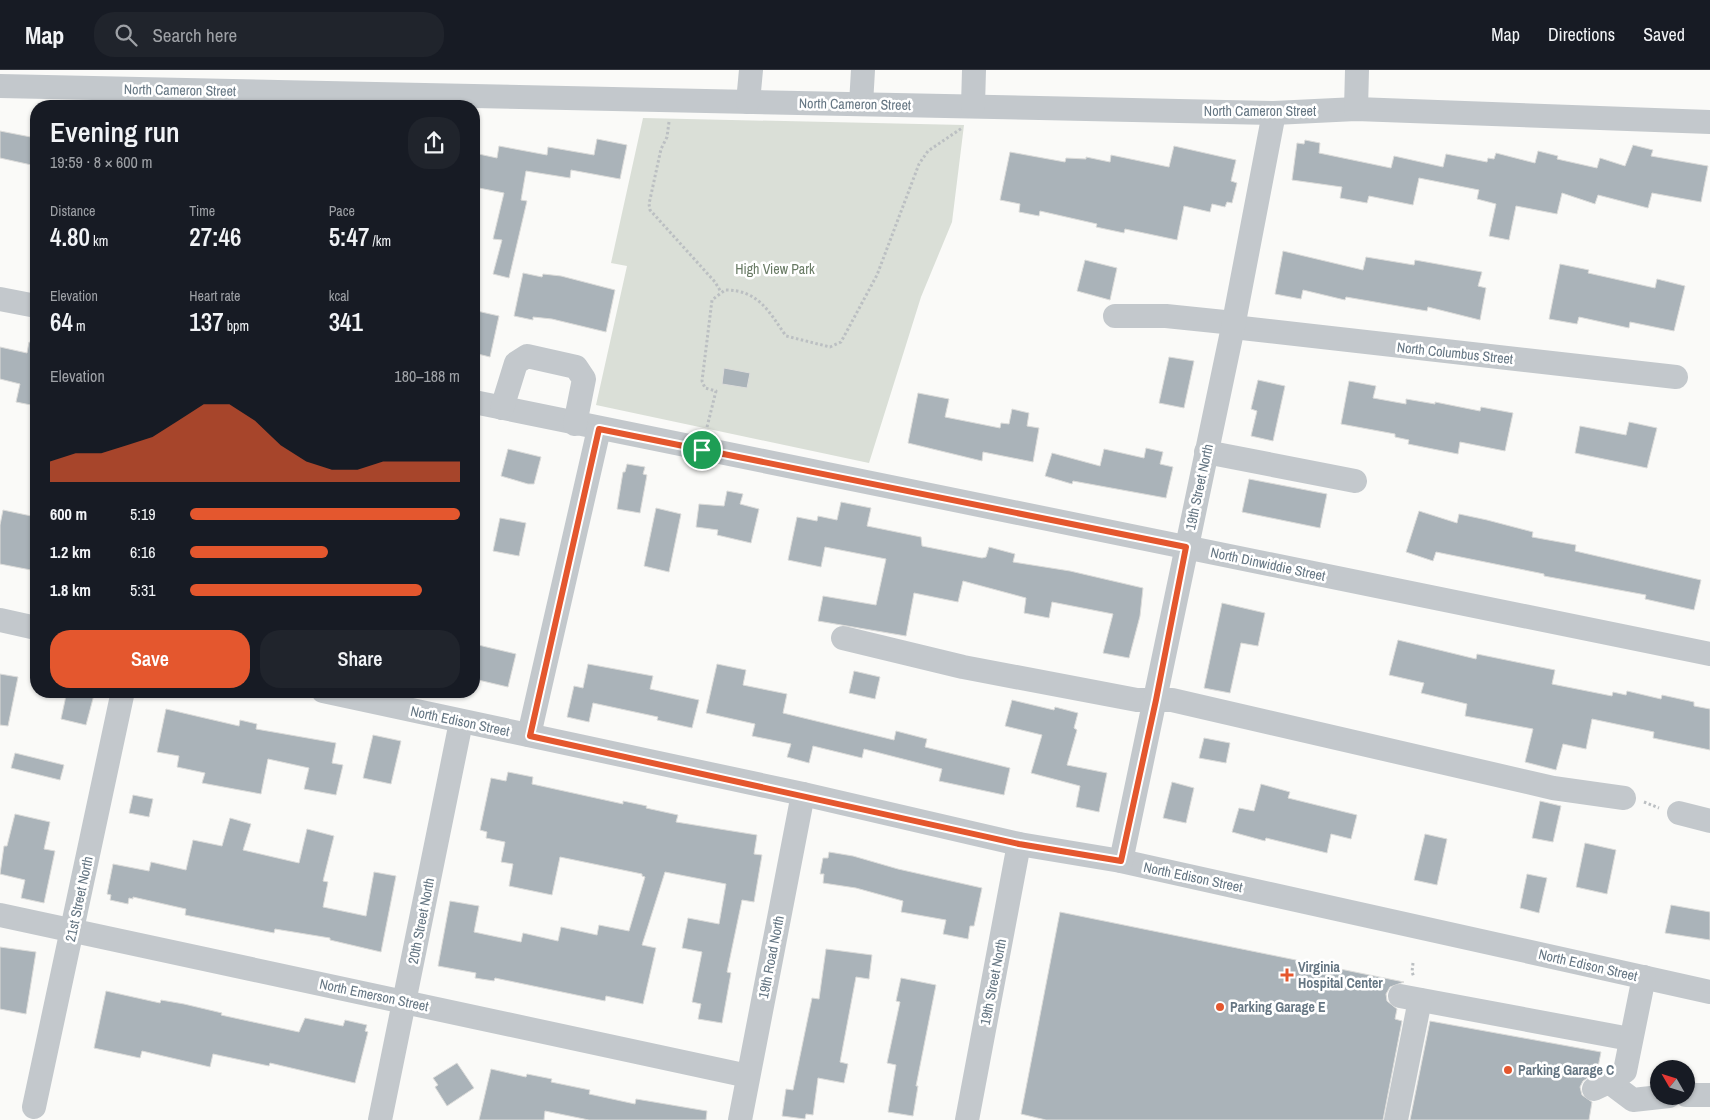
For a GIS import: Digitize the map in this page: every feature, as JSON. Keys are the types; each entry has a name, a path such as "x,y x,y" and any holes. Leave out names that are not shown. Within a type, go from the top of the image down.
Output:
{"street":[{"path":"748,102 751,70"},
{"path":"861,104 863,70"},
{"path":"968,106 974,70"},
{"path":"1356,109 1357,70"},
{"name":"North Cameron Street","path":"0,86 123,79 302,99 668,100 1274,113 1356,109 1710,122"},
{"name":"19th Street North","path":"1121,861 1233,325 1274,113"},
{"path":"0,298 30,305"},
{"name":"North Columbus Street","path":"1115,316 1166,316 1676,378"},
{"path":"502,408 516,363 527,356 576,367 584,379 575,424"},
{"name":"North Dinwiddie Street","path":"480,403 1710,654"},
{"path":"530,736 599,429"},
{"path":"1206,452 1355,481"},
{"path":"0,620 30,627"},
{"path":"843,638 963,667 1137,700 1172,700 1553,788 1624,798"},
{"name":"21st Street North","path":"34,1107 122,698"},
{"name":"North Edison Street","path":"354,698 803,794 1019,844 1121,861 1710,992"},
{"name":"20th Street North","path":"380,1120 461,722"},
{"name":"19th Road North","path":"740,1120 803,794"},
{"path":"1679,813 1710,821"},
{"name":"19th Street North","path":"967,1120 1019,844"},
{"name":"North Emerson Street","path":"0,915 748,1076"},
{"path":"1644,977 1625,1071 1602,1086 1633,1100 1650,1098"},
{"path":"1396,1120 1410,998 1580,1039 1630,1039"},
{"path":"1695,1095 1710,1095"}],"path":[{"path":"668,100 669,129 662,149 649,204 650,210 715,282 721,292"},
{"path":"702,450 716,391 705,388 702,381 712,300 725,290 738,291 764,305 772,313 788,338 830,347 839,344 877,275 919,164 928,152 962,129 968,106"},
{"path":"1624,798 1630,796 1675,814 1679,813"}],"green space":[{"name":"High View Park","path":"643,118 964,125 952,222 921,297 869,463 596,405 627,266 611,263"}],"building":[{"path":"0,131 30,137 30,165 0,158"},
{"path":"597,139 627,145 620,179 571,170 570,178 526,171 521,200 527,201 509,278 493,274 502,240 493,239 504,193 480,188 480,154 497,158 499,146 547,155 548,147 594,155"},
{"path":"1305,140 1320,143 1319,153 1391,168 1394,156 1443,167 1446,154 1487,162 1488,158 1494,159 1496,153 1535,163 1538,151 1558,156 1557,159 1597,168 1600,158 1625,166 1633,145 1653,150 1651,156 1708,166 1701,202 1652,193 1648,208 1598,195 1595,204 1562,193 1557,214 1516,206 1509,240 1489,236 1496,204 1477,199 1479,190 1419,178 1413,205 1369,196 1367,203 1340,198 1342,187 1292,180 1297,143 1304,144"},
{"path":"1174,146 1236,160 1231,181 1237,183 1232,203 1227,202 1225,207 1212,204 1210,212 1184,206 1177,240 1125,229 1124,233 1096,227 1097,224 1040,211 1039,216 1019,212 1020,204 1000,200 1010,152 1065,162 1066,158 1086,159 1086,157 1110,162 1111,155 1169,167"},
{"path":"1283,251 1363,270 1366,257 1414,265 1415,260 1482,272 1478,286 1486,288 1480,320 1428,307 1427,311 1346,297 1345,300 1303,290 1301,299 1275,294"},
{"path":"1085,260 1117,268 1110,300 1077,291"},
{"path":"1560,264 1589,270 1588,273 1655,288 1657,279 1685,286 1674,331 1630,322 1629,328 1579,317 1577,324 1549,319"},
{"path":"523,273 542,277 543,274 561,276 615,290 606,332 552,319 533,317 533,320 514,316"},
{"path":"480,312 499,316 490,357 480,354"},
{"path":"30,342 30,405 16,402 20,384 0,379 0,347 27,353"},
{"path":"1169,357 1194,361 1184,408 1159,403"},
{"path":"724,368 750,373 747,388 722,384"},
{"path":"1258,380 1285,386 1273,441 1251,436 1257,411 1251,409"},
{"path":"1349,381 1376,386 1373,398 1406,404 1406,399 1435,404 1435,402 1480,411 1481,407 1513,413 1505,451 1460,442 1458,454 1408,444 1409,440 1395,437 1395,434 1341,424"},
{"path":"918,393 949,399 945,417 1000,428 1001,423 1009,424 1012,409 1029,413 1027,426 1039,428 1033,462 983,452 982,461 908,443"},
{"path":"1629,422 1657,428 1647,468 1575,453 1580,426 1626,435"},
{"path":"1146,448 1163,452 1160,464 1173,467 1166,498 1073,481 1072,484 1045,476 1052,453 1100,466 1104,449 1144,458"},
{"path":"508,449 541,457 534,484 501,476"},
{"path":"627,464 645,467 643,474 647,475 640,513 617,509 623,472 625,472"},
{"path":"1249,479 1327,494 1320,528 1242,512"},
{"path":"727,491 743,494 740,504 759,509 751,543 717,535 718,530 696,527 699,504 724,506"},
{"path":"841,502 871,508 867,526 921,537 922,546 982,558 986,557 989,547 1015,554 1013,562 1070,571 1143,588 1140,616 1129,658 1103,653 1113,614 1052,602 1049,618 1024,613 1026,598 963,581 958,602 914,593 906,636 818,621 823,596 876,605 886,559 825,547 821,567 788,560 797,517 817,521 818,516 837,520"},
{"path":"656,508 681,514 669,572 644,566"},
{"path":"3,510 30,516 30,570 0,564 0,525"},
{"path":"1419,511 1457,523 1459,514 1487,520 1533,532 1532,537 1576,545 1575,551 1701,580 1694,610 1645,599 1646,595 1544,576 1544,574 1436,552 1433,561 1406,552"},
{"path":"500,518 526,523 519,556 493,551"},
{"path":"1222,603 1265,613 1258,646 1241,643 1230,693 1204,688"},
{"path":"1398,640 1476,659 1477,654 1555,670 1552,684 1612,696 1613,692 1626,695 1627,691 1661,699 1662,695 1694,702 1694,706 1710,709 1710,750 1653,738 1654,732 1592,719 1586,749 1563,744 1556,770 1525,762 1533,729 1465,716 1467,704 1421,693 1424,683 1389,675"},
{"path":"480,645 516,654 508,687 480,680"},
{"path":"588,664 653,676 650,689 699,700 692,728 657,720 658,717 593,703 589,722 567,717 574,686 583,688"},
{"path":"717,664 746,670 743,685 787,694 783,713 894,740 896,731 927,739 925,747 1010,768 1004,795 939,781 942,769 864,749 862,758 813,746 809,763 787,757 791,744 752,736 755,724 706,713"},
{"path":"854,671 880,677 875,699 849,693"},
{"path":"0,674 18,677 8,726 0,725"},
{"path":"66,698 93,698 86,725 61,719"},
{"path":"1012,700 1054,710 1055,707 1078,713 1074,728 1077,730 1067,765 1107,773 1099,812 1076,807 1080,786 1031,773 1042,735 1005,726"},
{"path":"166,709 239,726 240,720 257,724 256,729 336,743 332,763 343,765 336,795 304,789 309,768 268,759 261,794 202,783 205,773 177,767 179,756 157,752"},
{"path":"373,735 401,741 391,784 363,778"},
{"path":"1204,738 1230,743 1226,763 1199,758"},
{"path":"15,753 64,765 60,780 11,768"},
{"path":"508,772 533,777 532,784 623,804 623,801 647,806 646,808 678,815 676,822 757,835 754,854 762,855 754,902 742,900 727,972 731,973 722,1023 698,1019 701,1004 692,1002 702,952 682,948 688,918 719,924 726,884 665,872 642,945 656,948 643,1004 606,996 605,1001 495,978 494,981 475,978 476,973 438,966 450,901 479,906 474,932 521,942 523,933 558,941 561,927 597,935 599,925 629,931 645,877 642,874 560,857 552,895 509,886 513,864 501,862 505,842 486,838 487,832 480,830 491,778 506,781"},
{"path":"1172,782 1194,788 1186,823 1163,818"},
{"path":"1261,784 1290,792 1288,798 1357,815 1351,839 1331,834 1327,853 1266,838 1265,841 1232,832 1239,808 1254,811"},
{"path":"133,795 153,799 149,817 129,813"},
{"path":"1540,801 1561,806 1553,842 1532,838"},
{"path":"15,814 50,822 44,849 55,851 44,903 21,898 25,880 0,874 4,846 7,846"},
{"path":"230,818 251,824 243,850 299,863 307,829 334,836 323,881 328,882 323,907 366,916 374,872 396,876 381,952 330,940 330,938 275,929 274,933 185,915 186,909 133,897 133,899 129,898 128,904 110,900 111,895 107,894 113,864 149,871 151,862 186,870 193,840 222,846"},
{"path":"1425,834 1447,839 1437,885 1414,880"},
{"path":"1585,843 1616,850 1607,894 1576,887"},
{"path":"829,852 853,856 898,869 982,888 974,926 970,926 968,939 943,934 946,920 901,912 903,901 856,888 823,883 824,874 820,874 823,858 828,858"},
{"path":"1527,874 1547,878 1539,913 1520,908"},
{"path":"1671,905 1710,912 1710,940 1665,933"},
{"name":"Parking Garage E","path":"1060,912 1404,982 1390,987 1386,994 1387,1001 1397,1009 1395,1019 1402,1021 1383,1120 1046,1120 1021,1114"},
{"path":"0,947 36,952 26,1014 0,1009"},
{"path":"826,949 872,955 869,979 856,977 840,1062 848,1064 844,1083 818,1078 813,1115 806,1114 805,1119 782,1116 786,1089 793,1090 812,998 819,999"},
{"path":"901,978 936,985 916,1086 918,1086 913,1116 888,1112 896,1065 887,1063 900,1002 896,1001"},
{"path":"106,991 160,1003 161,1000 184,1004 222,1013 221,1015 299,1032 305,1018 343,1026 345,1020 367,1025 365,1031 368,1032 355,1083 270,1063 269,1066 213,1054 210,1067 142,1051 140,1058 94,1048"},
{"name":"Parking Garage C","path":"1430,1021 1601,1052 1597,1072 1583,1081 1580,1087 1582,1095 1592,1102 1589,1120 1410,1120"},
{"path":"457,1063 474,1088 447,1106 435,1087 438,1085 433,1078"},
{"path":"491,1069 526,1077 527,1074 552,1079 551,1082 590,1090 589,1094 635,1104 636,1099 707,1111 706,1120 589,1120 545,1111 544,1120 479,1120"}],"place":[{"name":"Virginia Hospital Center","path":"1287,975"},
{"name":"Parking Garage E","path":"1220,1007"},
{"name":"Parking Garage C","path":"1508,1070"}],"route":[{"path":"599,429 702,450 1186,547 1156,700 1121,861 1019,844 803,794 530,736 599,429"}]}
